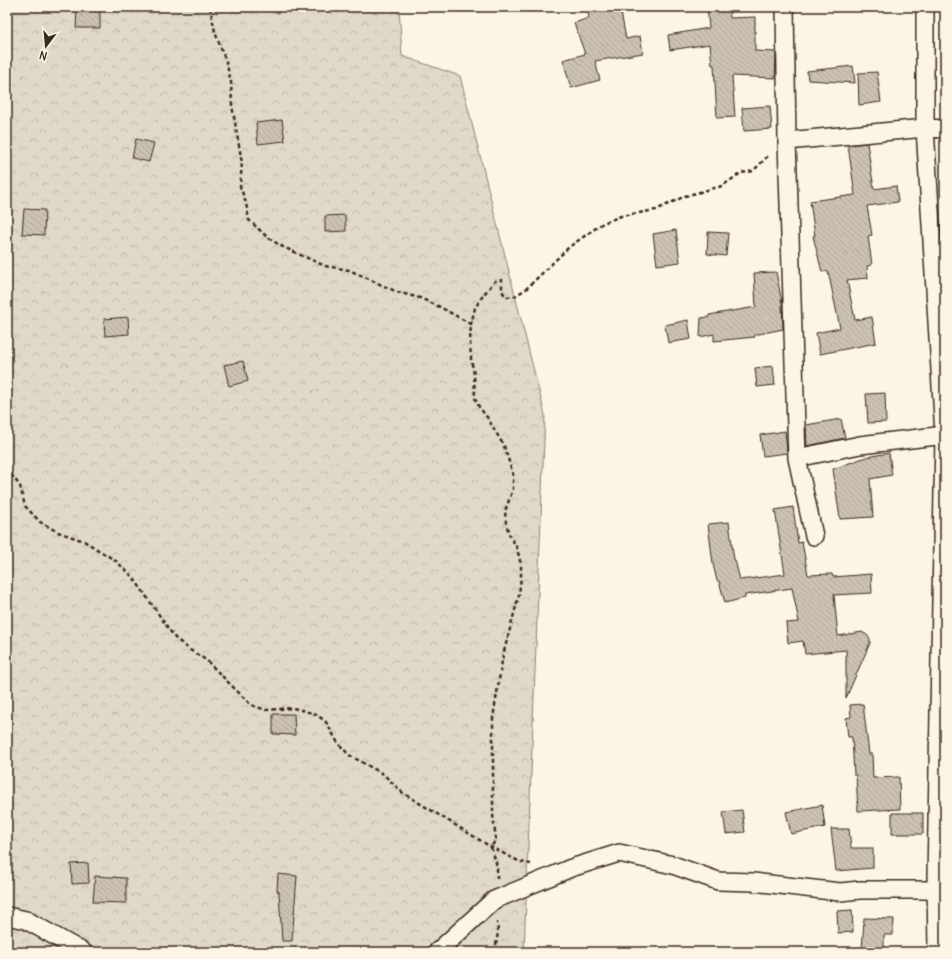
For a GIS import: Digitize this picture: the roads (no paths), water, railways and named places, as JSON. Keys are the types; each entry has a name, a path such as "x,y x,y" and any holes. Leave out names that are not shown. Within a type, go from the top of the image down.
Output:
{"street":[{"path":"785,7 787,141 797,458 814,536"},
{"path":"925,7 925,128 944,435 937,952"},
{"path":"787,141 925,128 945,129"},
{"path":"797,458 860,445 944,435"},
{"path":"437,952 494,900 571,868 618,853 673,865 718,881 752,882 840,892 939,883"},
{"path":"7,916 26,920 83,952"}]}
